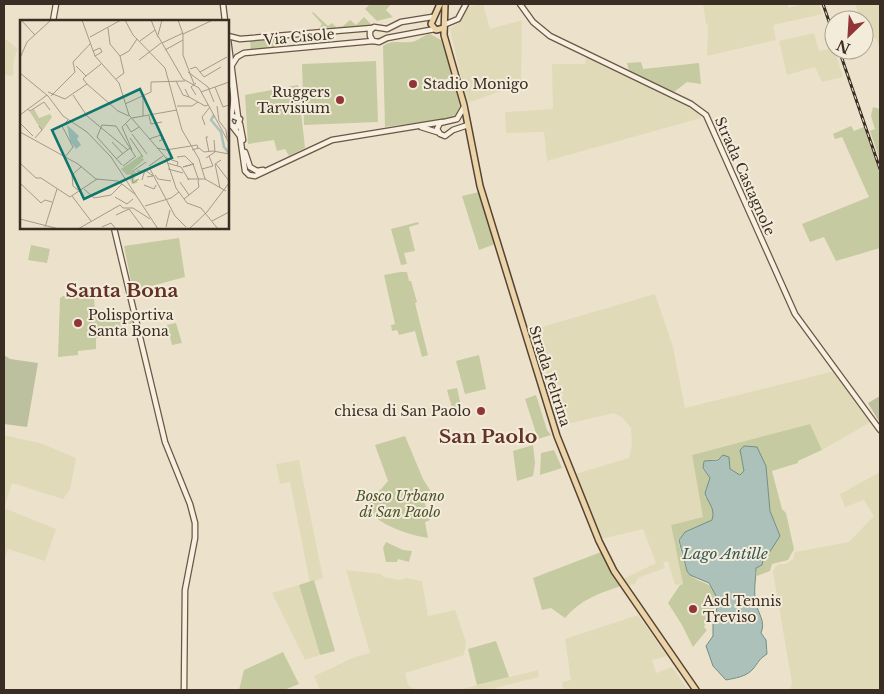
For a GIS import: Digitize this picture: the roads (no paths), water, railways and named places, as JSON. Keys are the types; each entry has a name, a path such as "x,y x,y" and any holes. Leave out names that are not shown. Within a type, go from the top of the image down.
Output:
{"main road":[{"name":"Strada Feltrina","path":"440,4 431,24 442,25 464,105 480,186 549,414 599,542 614,571 696,690"},
{"path":"442,25 445,4"},
{"path":"435,16 442,25"}],"street":[{"path":"53,20 56,4"},
{"path":"221,4 223,20"},
{"name":"Via Cisole","path":"232,65 237,56 244,53 379,42 442,25 459,18 466,4"},
{"name":"Strada Castagnole","path":"520,4 533,22 550,36 686,101 706,115 795,314 880,430"},
{"name":"Via Cisole","path":"229,37 240,39 372,28 377,26 384,29 402,22 435,16"},
{"path":"372,28 370,36 373,41"},
{"path":"383,40 386,36 384,29"},
{"path":"229,44 232,65 231,121 240,136 245,171 249,175 255,176 332,140 457,119 464,105"},
{"path":"229,66 235,106 231,121"},
{"path":"231,121 240,124 247,162 257,171 267,170"},
{"path":"437,132 437,127 443,122"},
{"path":"443,122 450,126 450,132"},
{"path":"418,127 437,132 443,136 468,125"},
{"path":"460,129 470,136"},
{"path":"114,229 164,442 190,504 195,522 195,538 185,590 184,690"}],"water":[{"name":"Lago Antille","path":"744,446 757,447 766,466 770,511 780,536 767,556 764,556 762,565 756,568 755,599 763,625 761,633 766,640 767,654 747,674 726,680 713,666 706,646 713,636 713,623 718,604 716,596 709,583 690,575 687,571 679,540 685,532 712,520 713,512 705,493 710,478 703,468 704,461 718,460 723,455 729,457 730,469 740,475 744,471 740,450"}],"railway":[{"path":"823,4 825,10"},
{"path":"842,60 880,169"}],"place":[{"name":"Stadio Monigo","path":"413,84"},
{"name":"Ruggers Tarvisium","path":"340,100"},
{"name":"Polisportiva Santa Bona","path":"78,323"},
{"name":"chiesa di San Paolo","path":"481,411"},
{"name":"Asd Tennis Treviso","path":"693,609"}],"district":[{"name":"Santa Bona","path":"122,290"},
{"name":"San Paolo","path":"488,436"}],"park label":[{"name":"Bosco Urbano di San Paolo","path":"400,504"}]}
